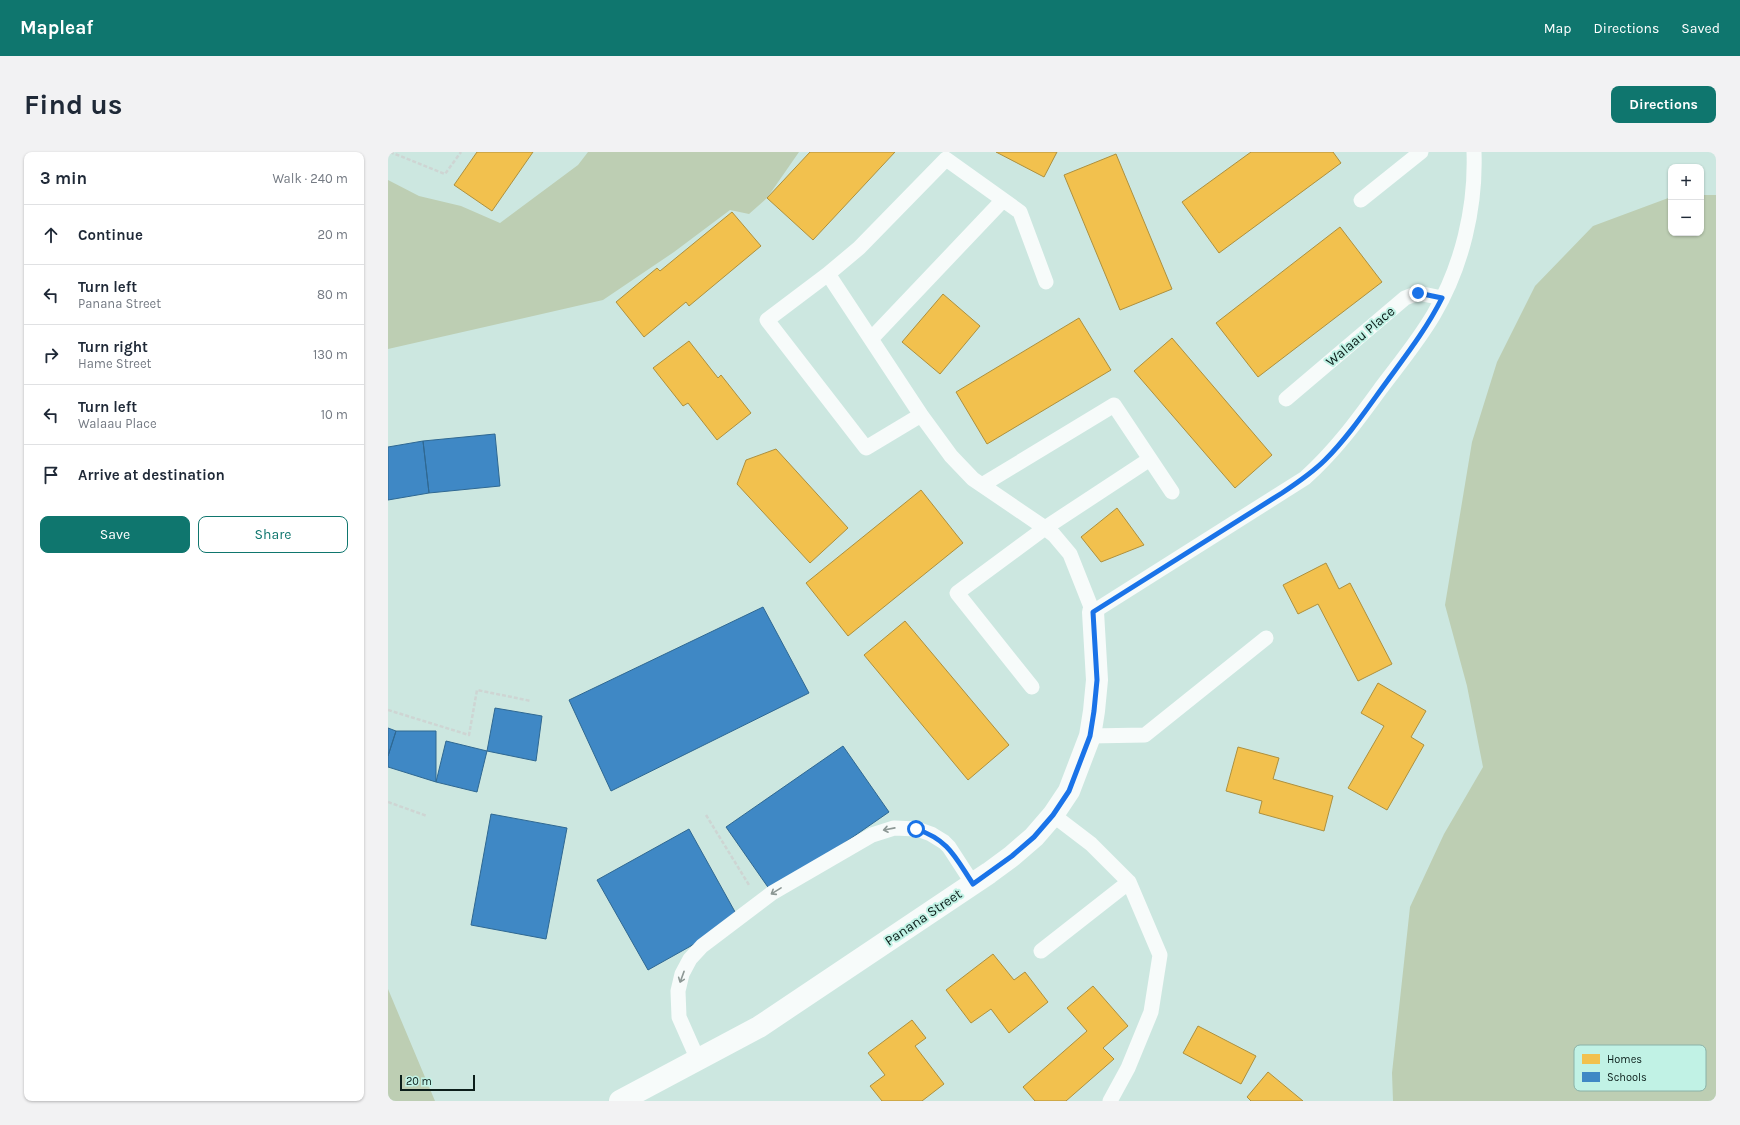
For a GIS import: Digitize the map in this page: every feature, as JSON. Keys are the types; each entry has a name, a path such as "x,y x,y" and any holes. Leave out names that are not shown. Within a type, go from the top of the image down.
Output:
{"street":[{"name":"Panana Street","path":"620,1101 759,1028 973,884 1012,856 1034,837 1053,815 1069,791 1090,736 1097,680 1093,612"}],"lane":[{"path":"1361,200 1421,152"},
{"path":"828,274 921,415 951,456 982,485 1054,535 1070,554 1093,612 1305,478 1326,459 1344,439 1414,345 1434,314 1451,280 1463,245 1471,208 1475,171 1474,152"},
{"path":"921,415 866,448 767,320 828,274 859,248 946,159 1020,212 1046,282"},
{"path":"871,339 1003,200"},
{"name":"Walaau Place","path":"1286,399 1405,298 1418,293 1442,298"},
{"path":"982,485 1114,405 1172,492"},
{"path":"1032,686 957,593 1045,528 1150,459"},
{"path":"1090,736 1145,735 1266,638"},
{"path":"1053,815 1091,844 1129,882 1160,954 1151,1012 1128,1068 1110,1101"},
{"path":"698,1060 679,1017 678,991 682,974 690,959 702,946 772,893 872,834 894,828 916,829 931,834 944,842 973,884"},
{"path":"1041,951 1129,882"}],"path":[{"path":"390,152 445,174 461,152"},
{"path":"388,710 468,735 477,690 531,701"},
{"path":"388,802 427,816"},
{"path":"706,815 759,903"}],"green space":[{"path":"588,152 799,152 767,198 749,214 730,210 674,252 603,300 388,349 388,180 419,196 461,206 500,223 578,165"},
{"path":"1704,195 1716,195 1716,1101 1393,1101 1392,1073 1410,907 1444,834 1483,767 1467,686 1445,605 1472,442 1497,362 1535,286 1593,226 1668,198 1668,236 1704,236"},
{"path":"388,989 435,1101 388,1101"}],"building: Homes":[{"path":"477,152 533,152 492,211 454,185"},
{"path":"810,152 895,152 813,240 767,198"},
{"path":"996,152 1057,152 1044,177"},
{"path":"1251,152 1333,152 1341,163 1219,253 1182,202"},
{"path":"1116,154 1172,289 1120,310 1064,175"},
{"path":"732,212 761,246 689,306 686,302 644,337 616,302 657,268 660,271"},
{"path":"1340,227 1382,282 1258,377 1216,323"},
{"path":"943,294 980,326 940,374 902,342"},
{"path":"1079,318 1111,370 987,444 956,392"},
{"path":"1172,338 1272,455 1235,488 1134,371"},
{"path":"689,341 718,378 721,375 751,413 717,440 688,403 683,406 653,368"},
{"path":"776,449 848,528 810,563 737,484 746,460"},
{"path":"921,490 963,543 848,636 806,583"},
{"path":"1117,508 1144,545 1101,562 1081,537"},
{"path":"1326,563 1339,589 1350,583 1392,664 1358,681 1318,604 1298,614 1283,585"},
{"path":"905,621 1009,745 968,780 864,655"},
{"path":"1378,683 1426,711 1411,737 1424,745 1387,810 1348,788 1384,726 1361,713"},
{"path":"1238,747 1279,758 1273,779 1333,796 1324,831 1259,813 1262,801 1226,791"},
{"path":"993,954 1014,980 1025,972 1048,1002 1009,1033 991,1009 971,1023 946,990"},
{"path":"1093,986 1128,1026 1103,1048 1114,1059 1066,1101 1035,1101 1023,1087 1087,1031 1067,1008"},
{"path":"912,1020 926,1038 915,1046 944,1084 922,1101 882,1101 870,1086 885,1075 868,1053"},
{"path":"1198,1026 1256,1056 1241,1084 1183,1053"},
{"path":"1268,1072 1303,1101 1251,1101 1247,1097"}],"building: Schools":[{"path":"495,434 500,486 429,493 423,441"},
{"path":"423,441 429,493 388,500 388,447"},
{"path":"763,607 809,693 611,791 569,700"},
{"path":"495,708 542,716 536,761 487,751"},
{"path":"388,728 396,731 388,756"},
{"path":"396,731 436,731 436,782 388,767 388,756"},
{"path":"446,741 487,751 477,792 436,782"},
{"path":"843,746 889,812 772,893 726,827"},
{"path":"491,814 567,828 546,939 471,925"},
{"path":"689,829 739,919 648,970 597,880"}],"route":[{"path":"916,829 931,834 944,842 973,884 1012,856 1034,837 1053,815 1069,791 1090,736 1097,680 1093,612 1305,478 1326,459 1344,439 1414,345 1434,314 1442,298 1418,293"}]}
